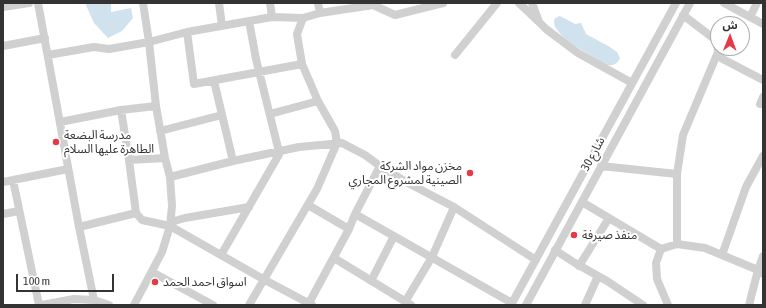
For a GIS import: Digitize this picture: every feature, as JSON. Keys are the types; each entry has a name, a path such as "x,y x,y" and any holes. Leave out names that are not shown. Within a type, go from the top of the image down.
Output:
{"street":[{"path":"3,7 29,3"},
{"path":"38,3 68,169 94,300"},
{"path":"134,305 162,252 171,224 172,206 170,177 165,158 156,106 150,42 143,3"},
{"path":"219,3 222,26"},
{"path":"270,3 272,17"},
{"path":"318,3 320,13"},
{"path":"48,55 94,47 109,48 150,42 187,32 272,17 303,18 320,13 372,4 395,15 443,3"},
{"path":"455,55 497,3"},
{"path":"520,3 552,34 578,53 632,83"},
{"path":"532,3 540,22"},
{"name":"شارع 30","path":"512,304 676,3"},
{"name":"شارع 30","path":"526,305 690,3"},
{"path":"724,3 748,16"},
{"path":"757,3 750,17 763,24"},
{"path":"683,15 710,36"},
{"path":"249,305 317,189 337,143 335,132 318,101 302,64 298,34 303,18"},
{"path":"221,255 250,207 280,152 256,59 249,21"},
{"path":"187,32 194,84 302,64"},
{"path":"3,46 45,38"},
{"path":"677,244 678,174 683,135 717,56 763,80"},
{"path":"637,74 640,79 648,80"},
{"path":"214,81 233,161"},
{"path":"624,98 627,97 632,99 634,105"},
{"path":"270,114 318,101"},
{"path":"60,122 121,110 156,106"},
{"path":"121,110 136,213 142,220 171,224 221,255 310,304 380,166"},
{"path":"160,131 222,115"},
{"path":"170,177 233,161 299,147 342,143 365,155 406,182 454,207 536,260"},
{"path":"129,160 165,158"},
{"path":"722,255 746,187 762,161"},
{"path":"601,166 678,174"},
{"path":"3,182 68,169"},
{"path":"13,180 40,305 74,299 94,300 109,305"},
{"path":"582,202 661,249 677,244 705,248 760,272"},
{"path":"308,204 349,229"},
{"path":"171,224 185,218 250,207"},
{"path":"334,258 408,303 432,257 454,207"},
{"path":"3,214 19,211"},
{"path":"79,227 136,213"},
{"path":"355,214 512,304"},
{"path":"579,266 609,218"},
{"path":"371,281 394,236"},
{"path":"661,249 656,263 657,280 667,304"},
{"path":"555,250 643,305"},
{"path":"748,305 760,272 763,256"},
{"path":"152,272 213,305"},
{"path":"585,305 598,276"}],"water":[{"path":"85,3 111,3 111,12 131,8 133,18 122,31 108,38 94,23"},
{"path":"560,16 575,24 581,23 586,34 617,52 620,58 619,60 614,65 604,64 572,44 558,31 554,24 555,18"}],"place":[{"name":"مدرسة البضعة الطاهرة عليها السلام","path":"56,142"},
{"name":"مخزن مواد الشركة الصينية لمشروع المجاري","path":"470,173"},
{"name":"منفذ صيرفة","path":"574,235"},
{"name":"اسواق احمد الحمد","path":"155,282"}]}
